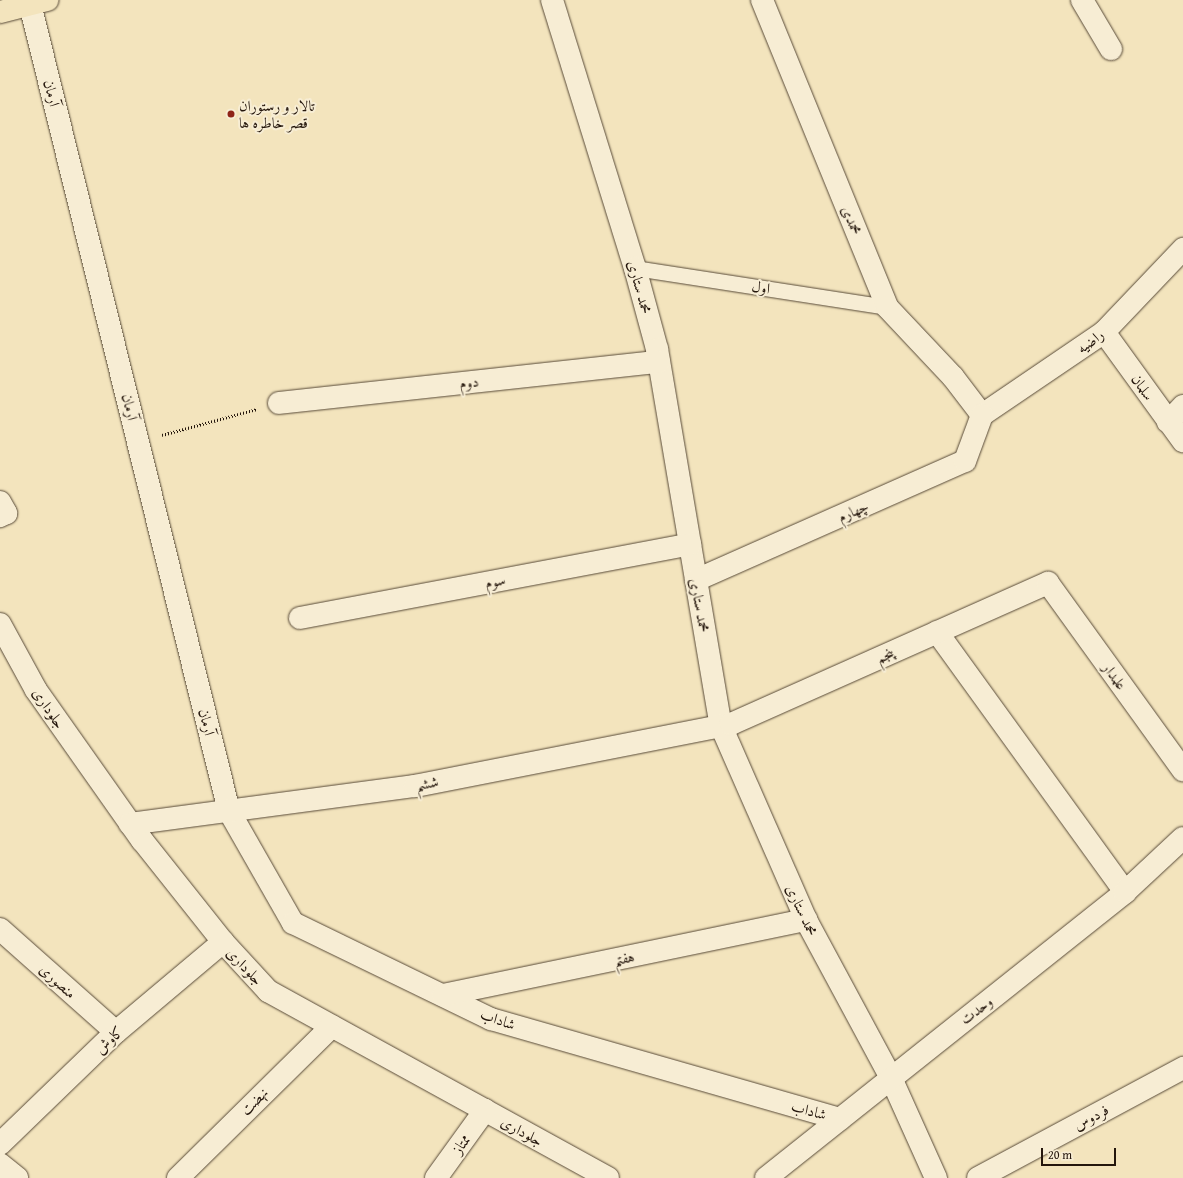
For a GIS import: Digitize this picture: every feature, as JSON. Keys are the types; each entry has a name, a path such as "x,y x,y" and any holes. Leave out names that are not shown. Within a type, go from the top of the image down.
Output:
{"main road":[{"path":"0,12 39,2"}],"street":[{"name":"محمد ستاری","path":"552,0 635,268 659,362 721,726 806,920 891,1078 936,1178"},
{"name":"محمدی","path":"762,0 887,307 953,377 982,415"},
{"path":"1082,0 1111,49"},
{"name":"آرمان","path":"39,2 138,442 229,810"},
{"name":"راضیه","path":"982,415 1104,332 1183,249"},
{"name":"سلمان","path":"1104,332 1183,441"},
{"name":"دوم","path":"279,403 659,362"},
{"path":"1168,422 1183,406"},
{"name":"چهارم","path":"696,580 965,461 982,415"},
{"name":"سوم","path":"300,618 690,544"},
{"name":"پنجم","path":"721,726 731,724 1048,583"},
{"name":"علمدار","path":"1048,583 1183,770"},
{"name":"جلوداری","path":"0,624 36,690 130,824 223,942 268,991 608,1178"},
{"path":"937,632 1125,892"},
{"name":"ششم","path":"130,824 415,786 721,726"},
{"name":"شاداب","path":"229,810 293,923 491,1019 840,1118"},
{"name":"وحدت","path":"766,1178 1125,892 1183,838"},
{"name":"هفتم","path":"443,995 806,920"},
{"name":"منصوری","path":"0,929 116,1032"},
{"name":"کاوش","path":"0,1144 116,1032 223,942"},
{"name":"نهضت","path":"178,1178 332,1026"},
{"name":"فردوس","path":"978,1178 1183,1068"},
{"name":"ممتاز","path":"436,1178 485,1110"},
{"path":"0,1164 18,1178"}],"lane":[{"name":"اول","path":"635,268 887,307"}],"path":[{"path":"138,442 279,403"}],"place":[{"name":"تالار و رستوران قصر خاطره ها","path":"231,114"}]}
